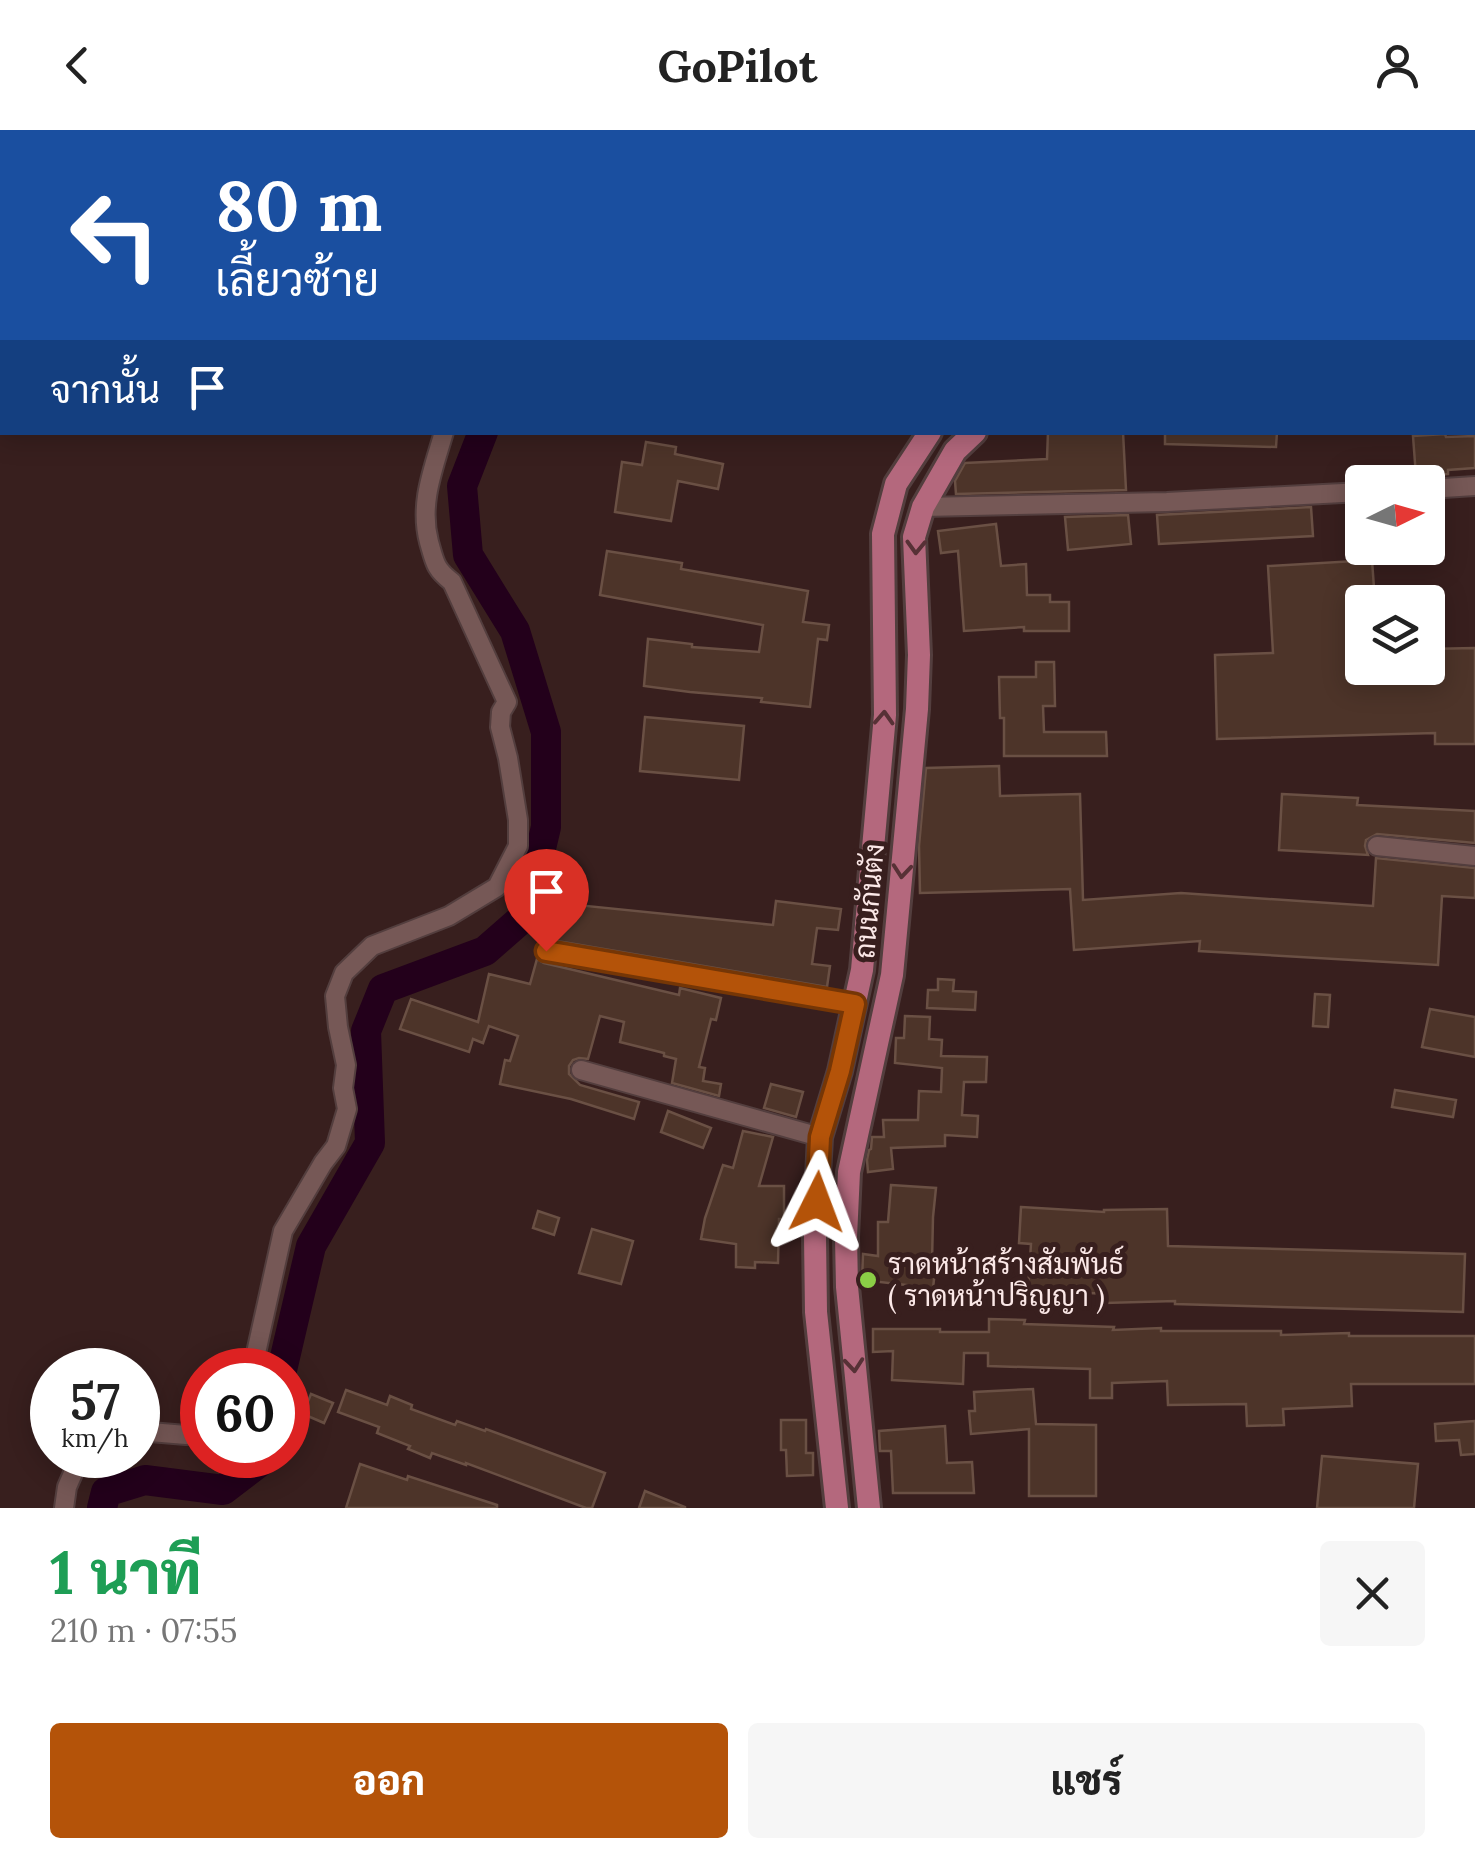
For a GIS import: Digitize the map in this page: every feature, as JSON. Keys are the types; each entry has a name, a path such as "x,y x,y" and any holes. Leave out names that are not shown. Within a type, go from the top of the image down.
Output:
{"main road":[{"name":"ถนนกันตัง","path":"837,1508 817,1321 815,1236 820,1137 862,970 885,714 883,534 896,484 928,435"},
{"name":"ถนนกันตัง","path":"869,1508 850,1318 846,1237 849,1172 892,975 917,708 914,537 923,508 955,451 972,435"},
{"path":"912,460 940,478"},
{"path":"880,769 911,771"},
{"path":"846,1044 875,1052"},
{"path":"817,1321 850,1318"}],"street":[{"path":"257,1348 284,1231 336,1146 346,1110 342,1088 346,1065 335,996 344,973 372,946 449,916 497,887 518,846 518,820 500,727 501,712 507,702 452,582 437,570 424,524 426,496 443,435"},
{"path":"1445,487 1475,486"},
{"path":"923,508 1345,493"},
{"path":"1376,846 1475,856"},
{"path":"546,951 855,1004"},
{"path":"581,1070 820,1137"},
{"path":"64,1508 70,1478"}],"building":[{"path":"1048,435 1123,435 1126,490 956,494 955,481 965,463 1047,459"},
{"path":"1165,435 1277,435 1276,447 1165,444"},
{"path":"1413,436 1475,436 1475,468 1448,470 1445,474 1445,465 1415,465"},
{"path":"646,442 676,447 675,454 723,464 718,489 678,481 671,521 615,512 622,462 642,465"},
{"path":"1311,507 1313,536 1159,544 1157,515"},
{"path":"1128,515 1131,544 1068,550 1065,517"},
{"path":"996,524 1001,566 1026,564 1027,595 1050,595 1050,602 1069,602 1069,631 1024,631 1024,627 964,631 958,551 941,553 938,531"},
{"path":"607,551 682,563 681,569 808,591 803,622 829,625 827,640 818,639 810,707 644,686 648,639 759,652 763,625 600,595"},
{"path":"1345,562 1345,565 1372,565 1374,585 1345,585 1345,685 1445,685 1445,649 1475,648 1475,744 1435,744 1435,733 1217,739 1215,655 1273,653 1268,566"},
{"path":"1036,662 1054,662 1055,706 1043,706 1044,732 1106,732 1107,756 1004,756 999,677 1036,677"},
{"path":"645,717 744,726 739,780 640,771"},
{"path":"999,766 1000,796 1080,794 1083,900 1181,893 1373,906 1376,858 1475,868 1475,898 1442,896 1438,965 1199,951 1200,941 1074,950 1070,889 920,893 919,846 926,768"},
{"path":"1282,794 1358,798 1357,805 1475,811 1475,843 1377,834 1366,840 1368,855 1279,850"},
{"path":"776,901 841,909 838,930 817,928 812,964 830,966 827,987 545,939 548,902 773,925"},
{"path":"537,959 679,995 680,988 721,998 716,1020 711,1019 699,1067 705,1068 703,1081 721,1084 719,1096 672,1083 676,1059 620,1042 624,1022 600,1016 588,1059 573,1060 569,1074 580,1085 639,1102 634,1119 571,1099 500,1084 505,1060 510,1061 518,1036 489,1026 483,1043 473,1039 469,1052 400,1029 411,999 478,1022 489,974 530,984"},
{"path":"938,979 954,980 953,991 976,992 975,1010 927,1008 928,990 938,990"},
{"path":"1315,994 1330,995 1328,1027 1313,1026"},
{"path":"1430,1009 1475,1017 1475,1057 1422,1047"},
{"path":"905,1016 930,1017 929,1039 942,1040 941,1056 987,1057 986,1082 964,1082 962,1115 978,1116 977,1137 945,1135 945,1146 891,1148 893,1169 868,1172 872,1137 884,1137 883,1120 918,1120 919,1091 941,1092 942,1068 895,1063 896,1038 904,1038"},
{"path":"771,1084 803,1092 796,1117 764,1108"},
{"path":"1395,1090 1456,1100 1453,1117 1392,1107"},
{"path":"668,1111 711,1128 703,1148 661,1132"},
{"path":"743,1131 773,1137 759,1186 784,1186 778,1263 755,1262 755,1268 736,1267 736,1244 701,1239 723,1165 733,1168"},
{"path":"891,1185 936,1188 933,1288 862,1280 863,1254 878,1256 878,1222 888,1222"},
{"path":"1021,1207 1104,1212 1167,1209 1168,1246 1465,1254 1463,1312 1175,1301 1105,1303 1105,1294 1028,1289 1031,1244 1019,1243"},
{"path":"538,1211 559,1218 554,1235 533,1228"},
{"path":"592,1229 633,1241 621,1284 579,1273"},
{"path":"989,1319 1114,1327 1113,1330 1475,1336 1475,1384 1351,1384 1352,1406 1283,1409 1284,1425 1247,1426 1246,1404 1168,1405 1167,1381 1112,1383 1112,1398 1090,1398 1090,1369 988,1366 988,1353 964,1353 963,1384 892,1380 893,1351 873,1352 873,1329 989,1332"},
{"path":"1033,1389 1036,1424 1096,1425 1096,1496 1029,1496 1029,1429 971,1434 969,1411 975,1411 974,1392"},
{"path":"346,1390 387,1405 390,1396 412,1405 411,1409 455,1425 457,1421 486,1429 605,1473 592,1508 466,1463 432,1453 430,1458 408,1449 410,1446 377,1433 379,1427 338,1412"},
{"path":"310,1396 333,1403 324,1423 310,1417"},
{"path":"781,1420 806,1420 806,1453 813,1453 813,1475 787,1476 786,1450 781,1450"},
{"path":"1475,1421 1475,1454 1461,1455 1459,1440 1436,1441 1435,1424"},
{"path":"945,1426 947,1463 972,1462 974,1493 893,1493 891,1451 880,1451 879,1431"},
{"path":"1322,1456 1418,1464 1414,1508 1317,1508"},
{"path":"360,1464 407,1480 408,1476 497,1508 346,1508"},
{"path":"645,1491 685,1507 685,1508 639,1508"}],"waterway":[{"path":"287,1348 311,1246 370,1143 366,1031 383,989 485,951 525,916 546,827 546,732 515,631 468,555 462,486 482,435"},
{"path":"102,1508 106,1492 145,1480 223,1490 239,1478"}],"place":[{"name":"ราดหน้าสร้างสัมพันธ์ ( ราดหน้าปริญญา )","path":"868,1280"}],"route":[{"path":"546,951 855,1004 820,1137 817,1202"}]}
